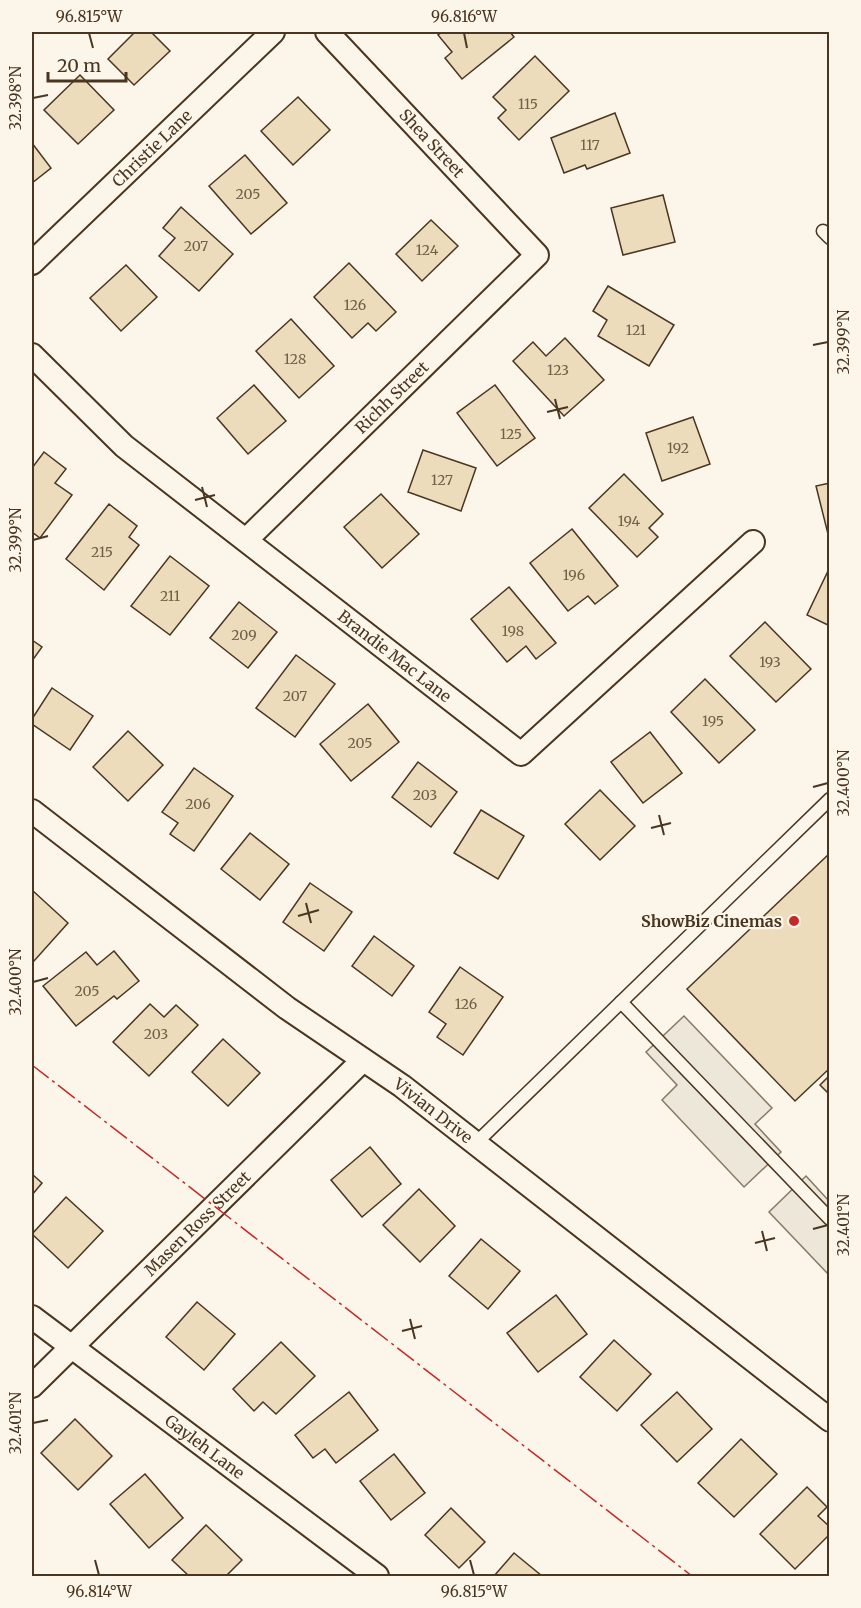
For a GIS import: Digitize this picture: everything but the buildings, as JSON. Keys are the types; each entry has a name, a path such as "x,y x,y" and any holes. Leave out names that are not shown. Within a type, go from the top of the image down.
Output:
{"street":[{"name":"Christie Lane","path":"32,263 273,32"},
{"name":"Shea Street","path":"327,32 537,255"},
{"name":"Richh Street","path":"246,540 537,255"},
{"name":"Brandie Mac Lane","path":"32,355 124,446 521,754 753,542"},
{"name":"Vivian Drive","path":"32,811 277,1001 363,1060 475,1144 830,1420"},
{"name":"Masen Ross Street","path":"32,1386 363,1060"},
{"name":"Gayleh Lane","path":"32,1317 377,1576"}],"lane":[{"path":"475,1144 830,799"},
{"path":"621,1002 830,1219"}],"shaded area":[{"path":"684,1016 772,1108 755,1124 781,1152 744,1187 662,1100 677,1085 646,1052"},
{"path":"806,1176 829,1201 829,1275 769,1212"}],"power":[{"path":"32,1065 692,1576"}],"place":[{"name":"ShowBiz Cinemas","path":"794,921"}]}
